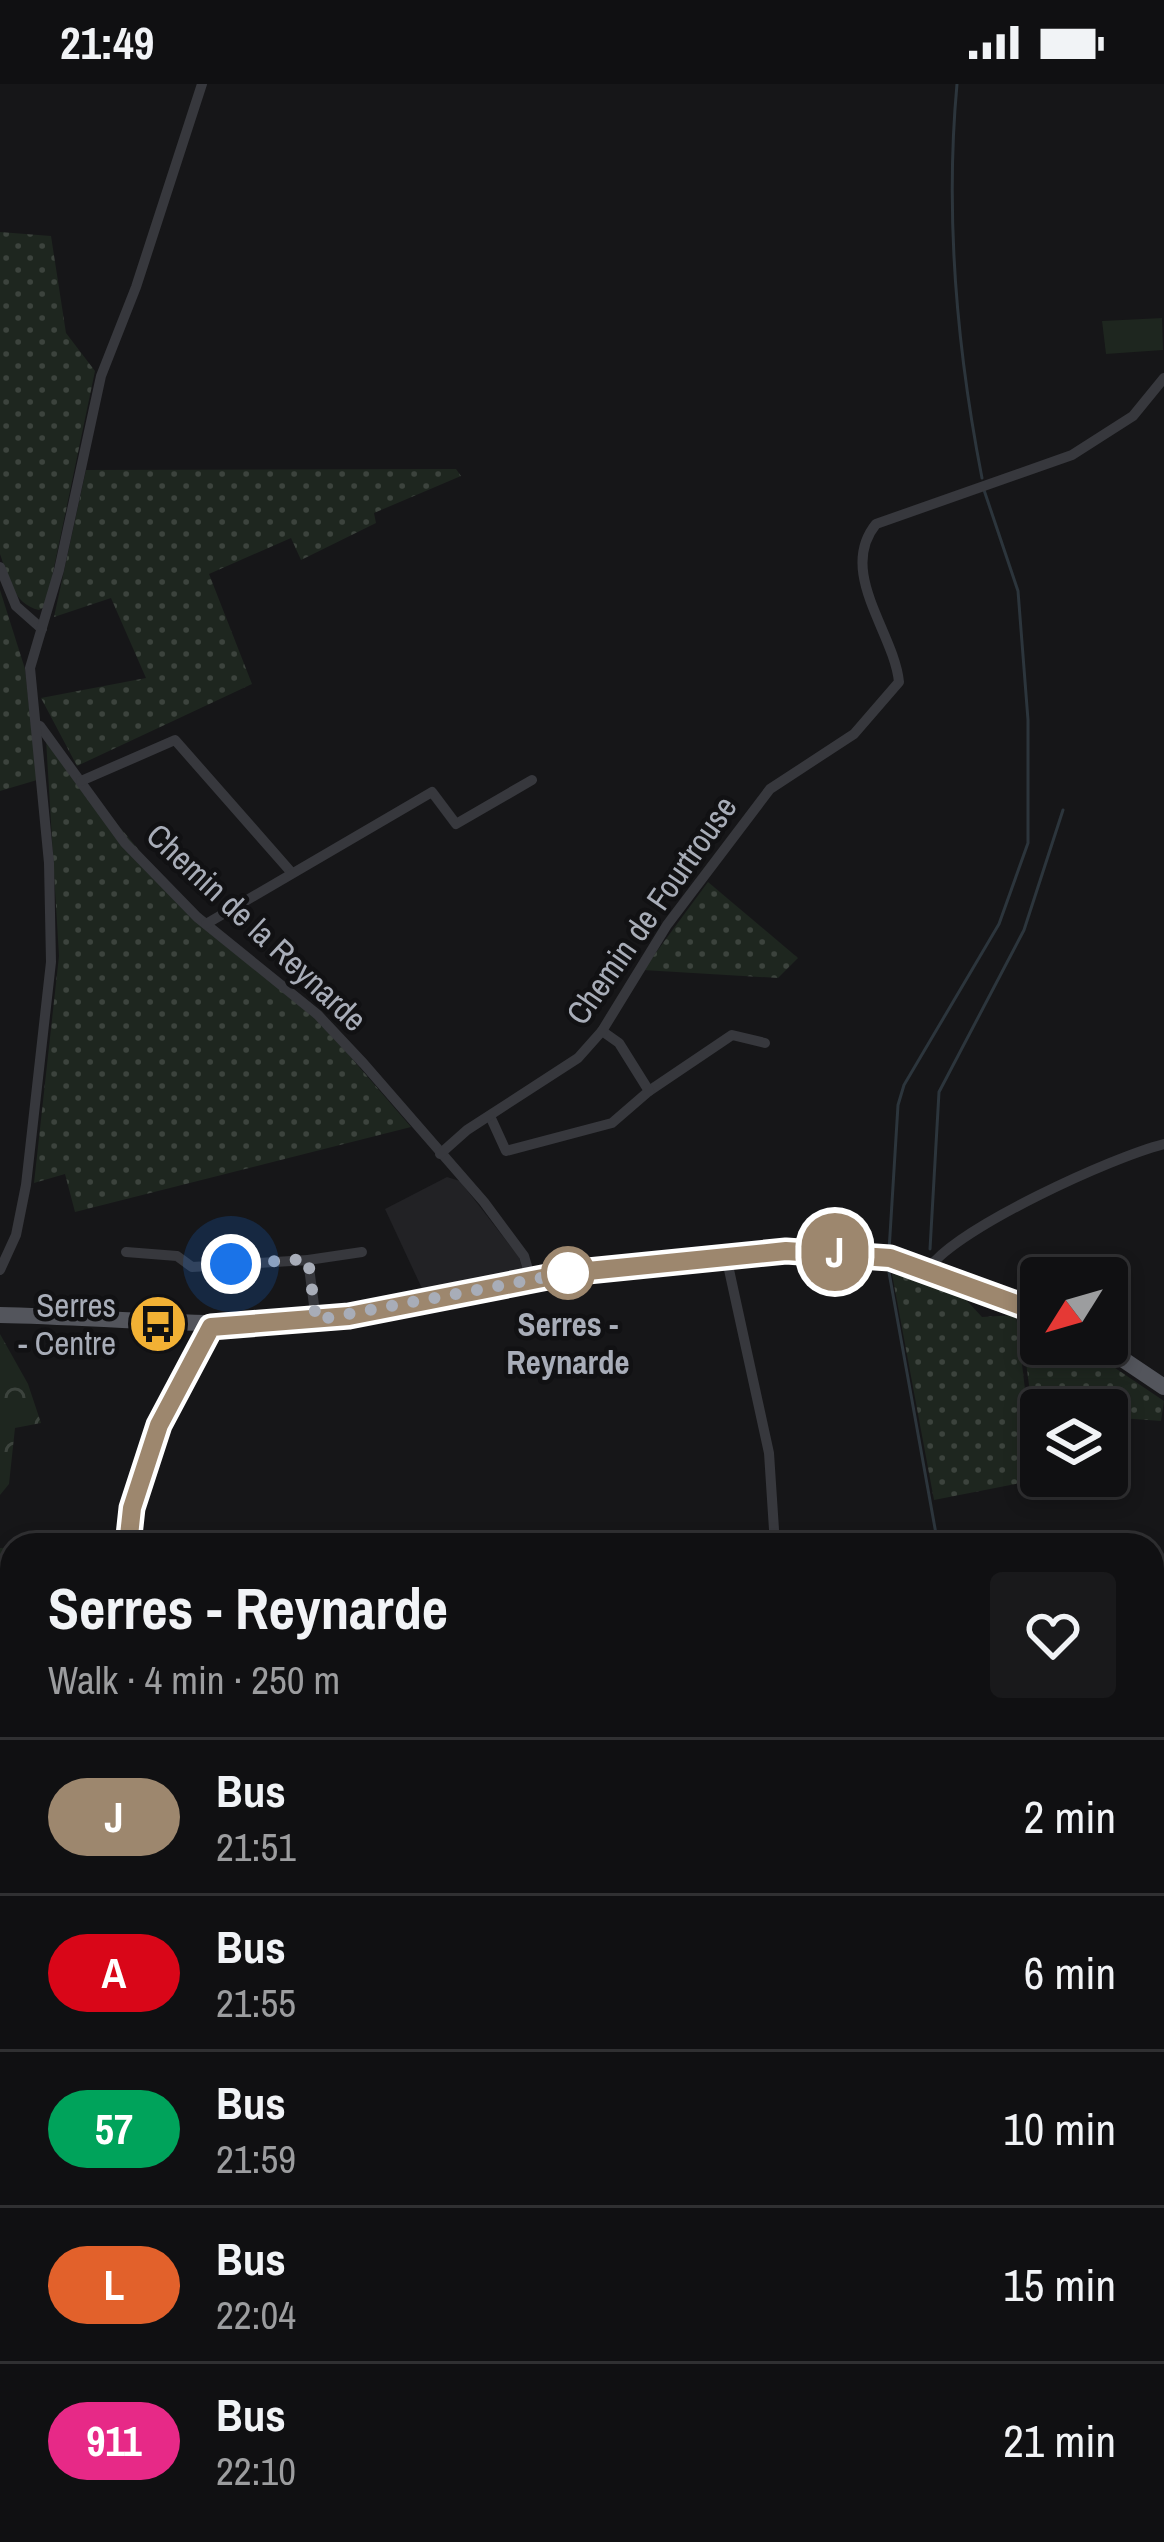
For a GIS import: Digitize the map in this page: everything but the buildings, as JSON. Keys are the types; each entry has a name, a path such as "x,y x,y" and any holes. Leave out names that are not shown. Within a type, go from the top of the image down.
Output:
{"main road":[{"path":"0,1315 211,1327 316,1320 531,1280 726,1256 836,1252 929,1268 1020,1305"},
{"path":"1128,1363 1164,1388"}],"street":[{"path":"0,1270 16,1235 26,1185 51,962 38,723 30,674 101,376 136,287 202,84"},
{"name":"Chemin de Fourtrouse","path":"440,1154 490,1116 568,1068 602,1031 668,925 770,789 854,734 899,682 897,660 862,574 863,549 876,524 1072,455 1132,416 1164,378"},
{"path":"0,567 16,605 42,629"},
{"name":"Chemin de la Reynarde","path":"38,723 125,843 206,924 318,1016 521,1250 531,1280"},
{"path":"81,781 175,740 291,872"},
{"path":"206,924 432,792 456,824 532,780"},
{"path":"602,1031 619,1043 650,1091"},
{"path":"490,1116 506,1151 612,1123 733,1035 765,1043"},
{"path":"929,1268 1002,1218 1072,1180 1164,1144"},
{"path":"125,1252 177,1256 192,1267 362,1252"},
{"path":"726,1256 769,1453 774,1533"},
{"path":"308,1259 316,1320"},
{"path":"129,1533 132,1508 159,1425 211,1327"}],"shaded area":[{"path":"447,1177 460,1181 519,1257 524,1275 425,1295 385,1209"}],"green space":[{"path":"0,232 51,236 66,333 95,371 46,606 39,610 17,596 0,554"},
{"path":"1162,318 1163,350 1106,354 1102,321"},
{"path":"456,469 461,476 374,513 376,523 301,560 291,538 209,574 252,684 77,766 41,698 146,678 111,598 54,617 86,470"},
{"path":"0,590 25,669 37,780 0,791"},
{"path":"46,739 200,923 316,1017 411,1127 75,1212 65,1174 34,1183 59,956"},
{"path":"708,882 798,958 778,978 643,970"},
{"path":"892,1274 955,1288 982,1317 1016,1315 1025,1389 1020,1389 1020,1483 934,1500"},
{"path":"0,1334 28,1384 41,1423 15,1428 9,1484 0,1495"},
{"path":"1026,1365 1111,1365 1164,1401 1161,1421 1128,1419 1128,1389 1030,1389"}],"waterway":[{"path":"957,84 952,182 956,282 982,478"},
{"path":"889,1251 898,1105 904,1085 999,924 1028,843 1028,720 1018,591 984,490"},
{"path":"930,1249 939,1092 1024,930 1063,810"},
{"path":"888,1267 936,1533"}],"bus line":[{"name":"J","path":"126,1533 159,1425 211,1327 349,1316 568,1273 786,1251 890,1258 929,1268 1020,1304"}],"place":[{"name":"Serres - Reynarde","path":"568,1273"},
{"name":"Serres - Centre","path":"158,1324"}],"route":[{"path":"231,1264 308,1259 316,1320 568,1273"}]}
